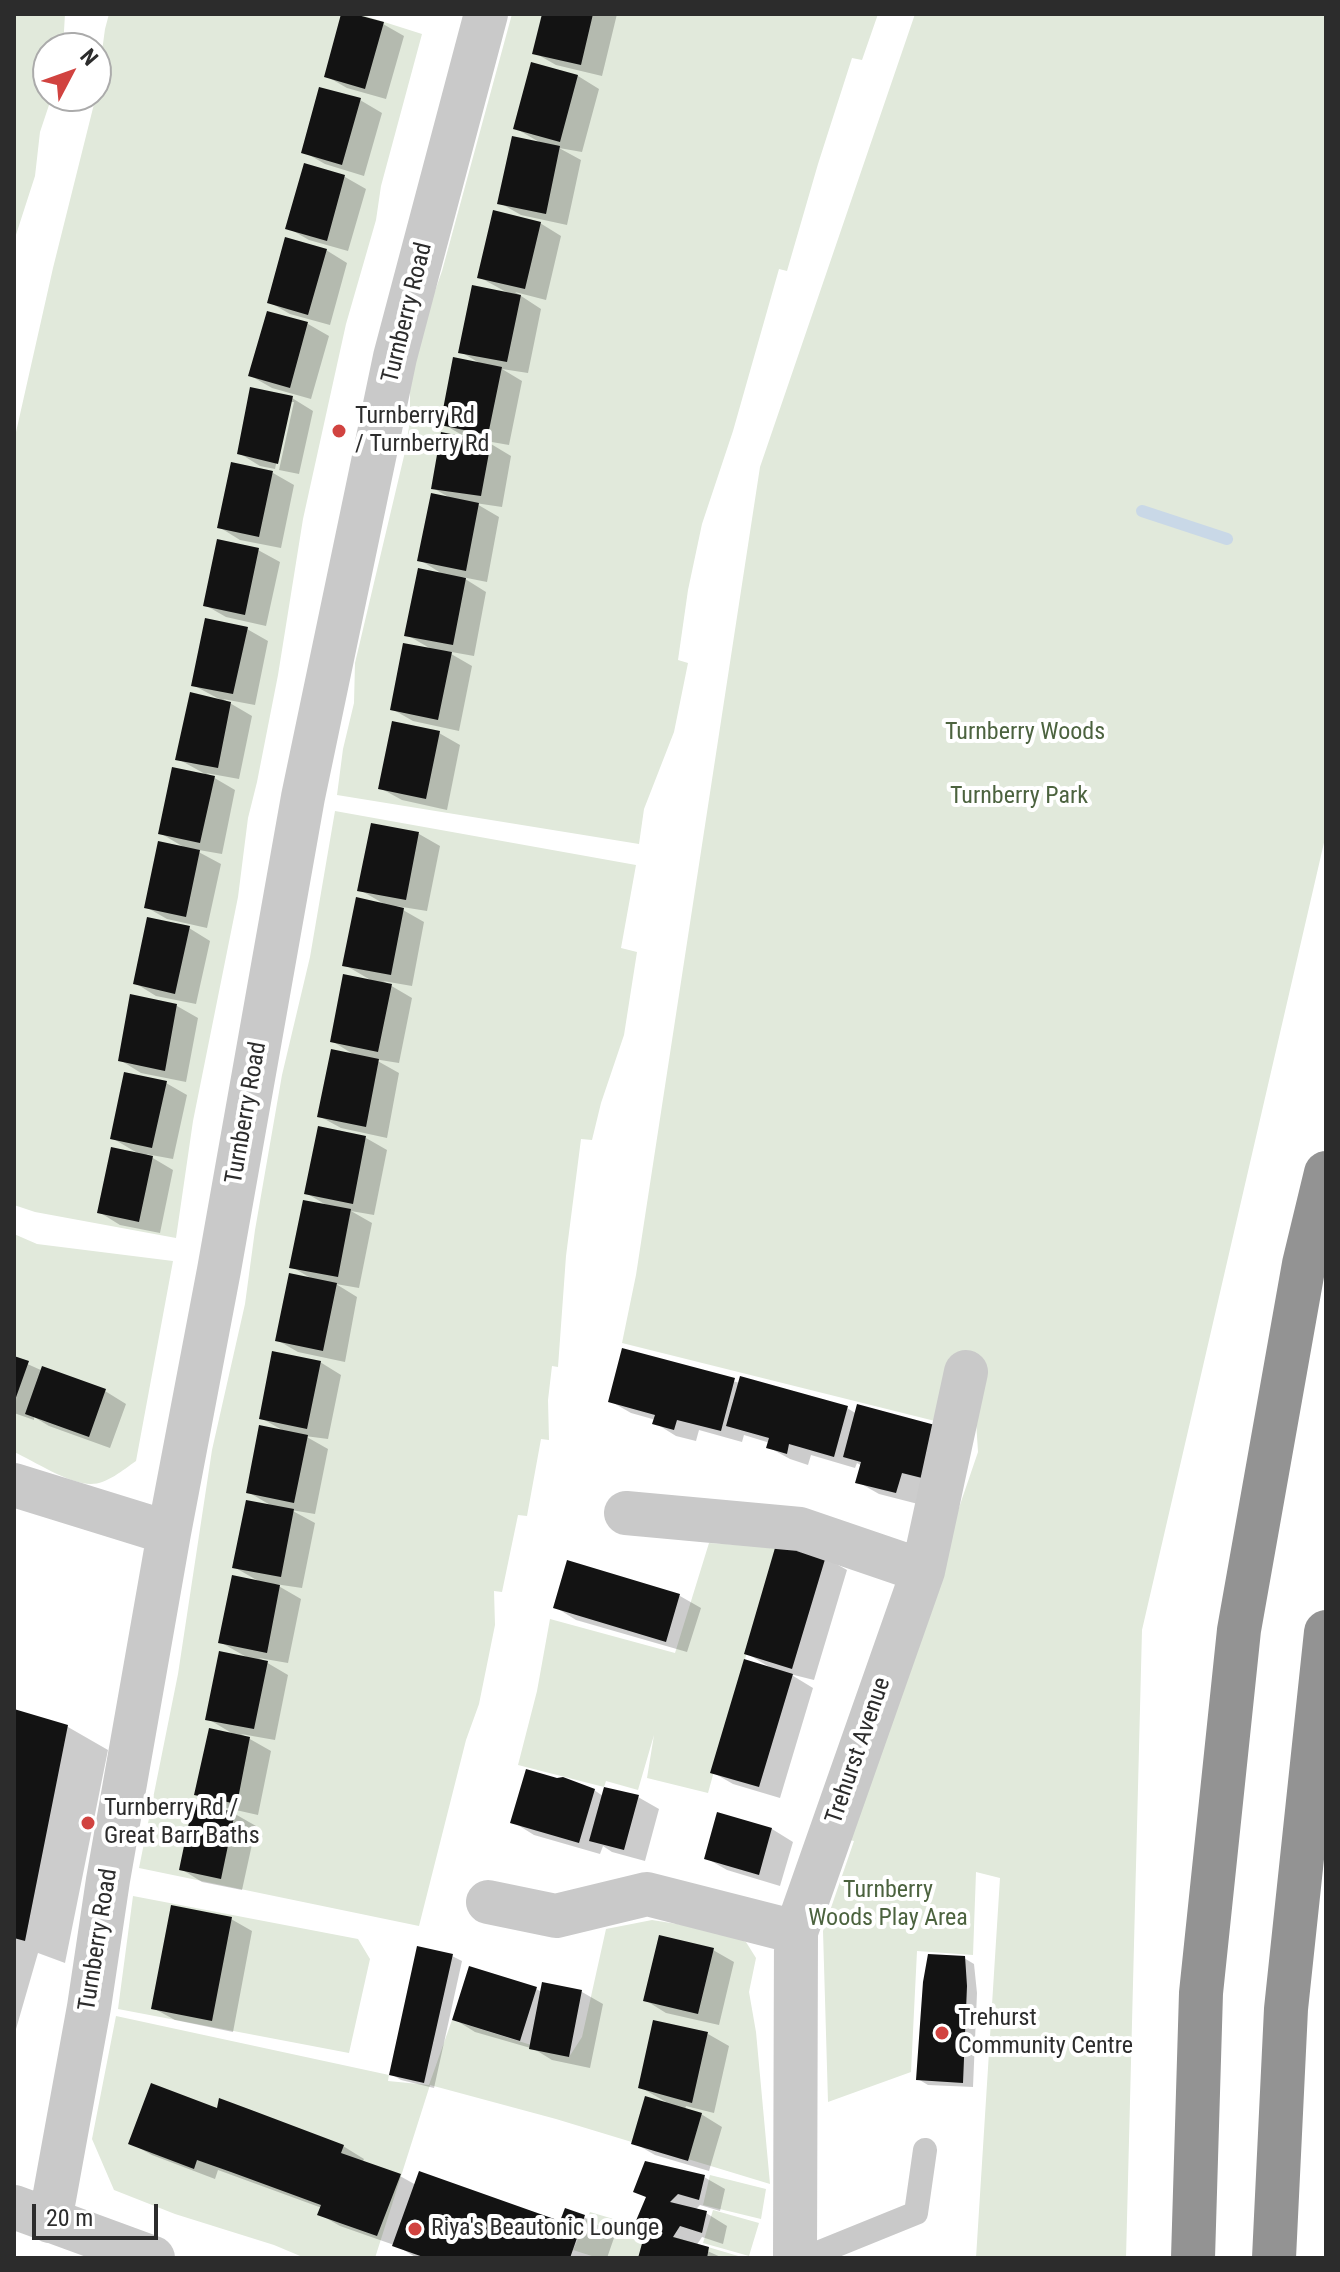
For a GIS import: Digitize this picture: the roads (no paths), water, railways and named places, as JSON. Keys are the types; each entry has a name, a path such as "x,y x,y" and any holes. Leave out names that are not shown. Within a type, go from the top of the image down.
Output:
{"highway":[{"path":"1193,2258 1201,1993 1239,1630 1304,1264 1326,1173"},
{"path":"1274,2258 1286,2009 1326,1632"}],"street":[{"name":"Turnberry Road","path":"32,2214 89,2007 108,1880 169,1533 303,797 395,357 486,14"},
{"name":"Trehurst Avenue","path":"795,2258 796,1932 923,1571 966,1372"},
{"path":"14,1485 169,1533"},
{"path":"626,1513 800,1529 923,1571"},
{"path":"488,1902 556,1916 647,1894 796,1932"},
{"path":"32,2214 153,2258"}],"lane":[{"path":"805,2258 916,2213 925,2150"}],"waterway":[{"path":"1142,511 1227,539"}],"place":[{"name":"Turnberry Rd / Turnberry Rd","path":"339,431"},
{"name":"Turnberry Rd / Great Barr Baths","path":"88,1823"},
{"name":"Trehurst Community Centre","path":"942,2033"},
{"name":"Riya's Beautonic Lounge","path":"415,2229"}],"park label":[{"name":"Turnberry Woods","path":"1025,733"},
{"name":"Turnberry Park","path":"1019,797"},
{"name":"Turnberry Woods Play Area","path":"888,1905"}]}
